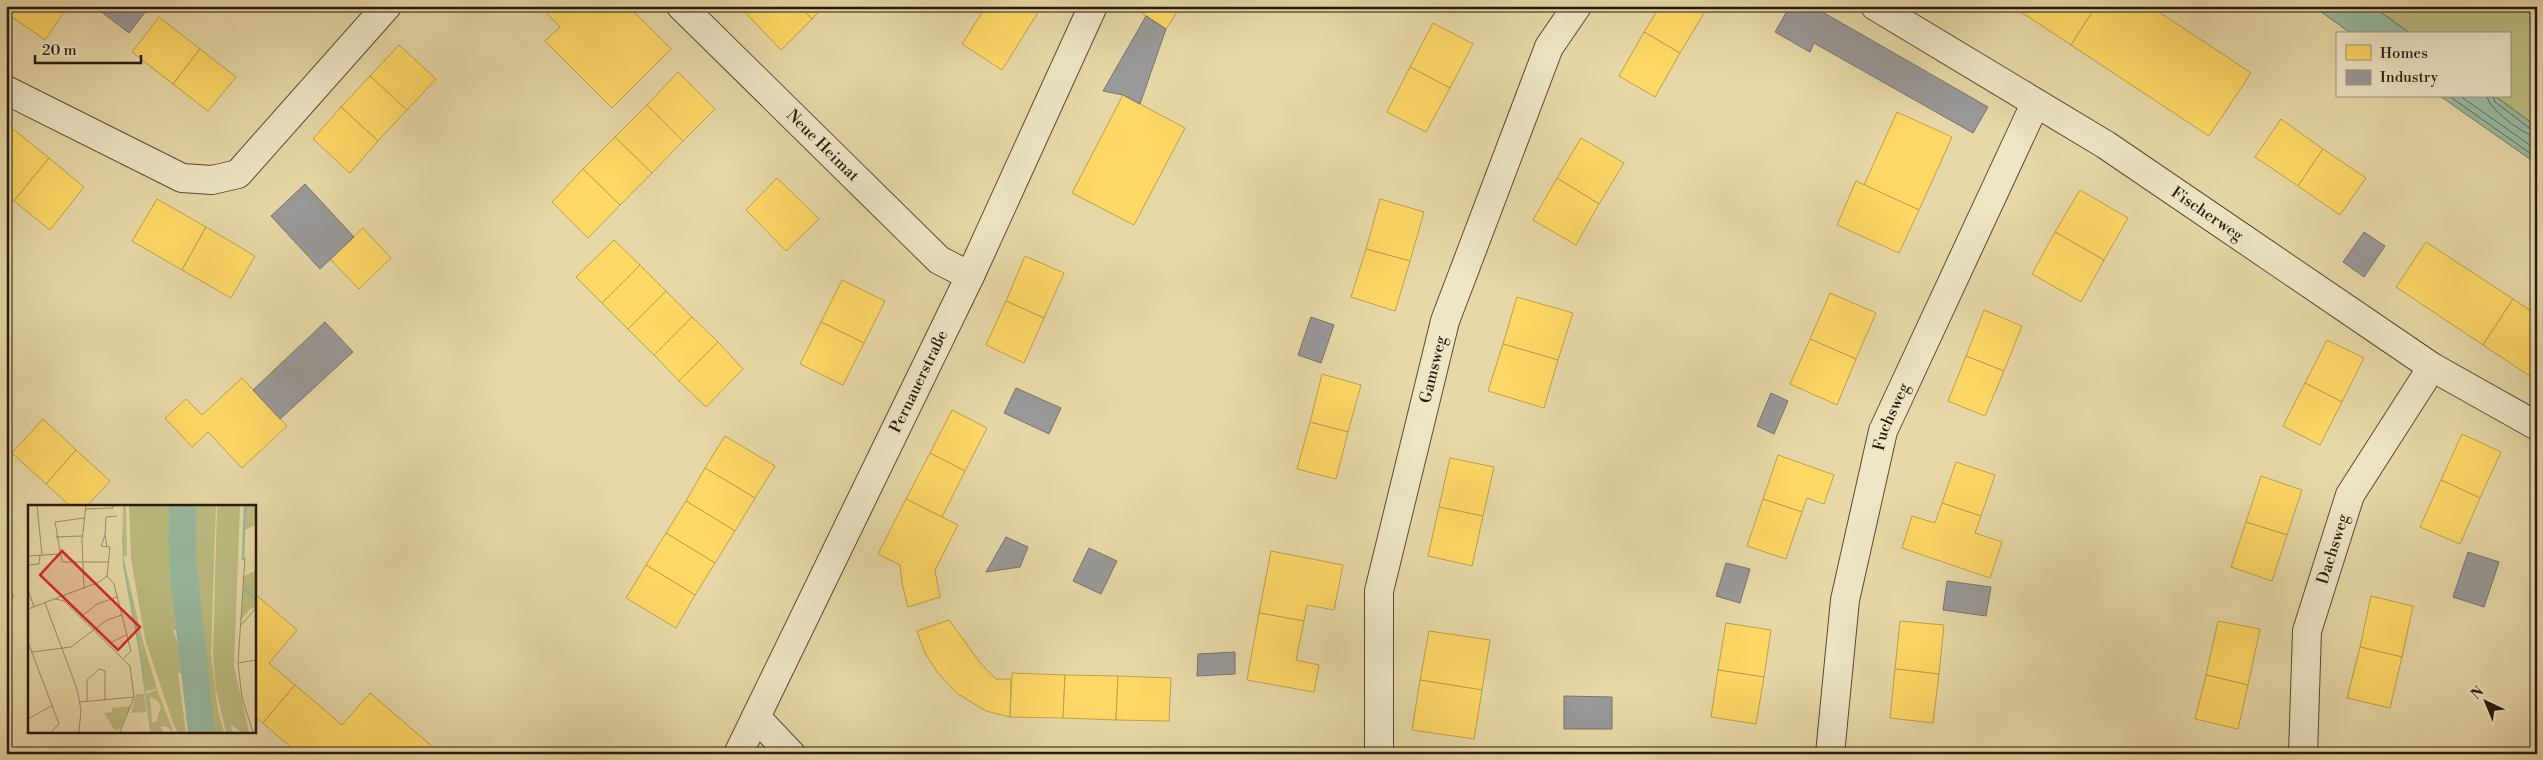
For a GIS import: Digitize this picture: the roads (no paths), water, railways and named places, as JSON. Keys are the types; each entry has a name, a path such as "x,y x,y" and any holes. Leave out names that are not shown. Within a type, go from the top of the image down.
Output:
{"street":[{"path":"6,90 182,178 212,180 238,174 387,6"},
{"name":"Neue Heimat","path":"681,6 939,260 970,276"},
{"name":"Pernauerstraße","path":"738,754 970,276 1094,6"},
{"name":"Gamsweg","path":"1378,754 1379,591 1445,321 1549,47 1577,6"},
{"name":"Fischerweg","path":"1875,6 2106,145 2432,367 2537,426"},
{"name":"Fuchsweg","path":"1830,754 1845,600 1883,431 2035,104"},
{"name":"Dachsweg","path":"2303,754 2307,631 2350,495 2432,367"},
{"path":"756,717 791,754"}],"water":[{"path":"2313,6 2372,6 2408,32 2349,32"},
{"path":"2443,98 2498,98 2537,127 2537,164"}]}
